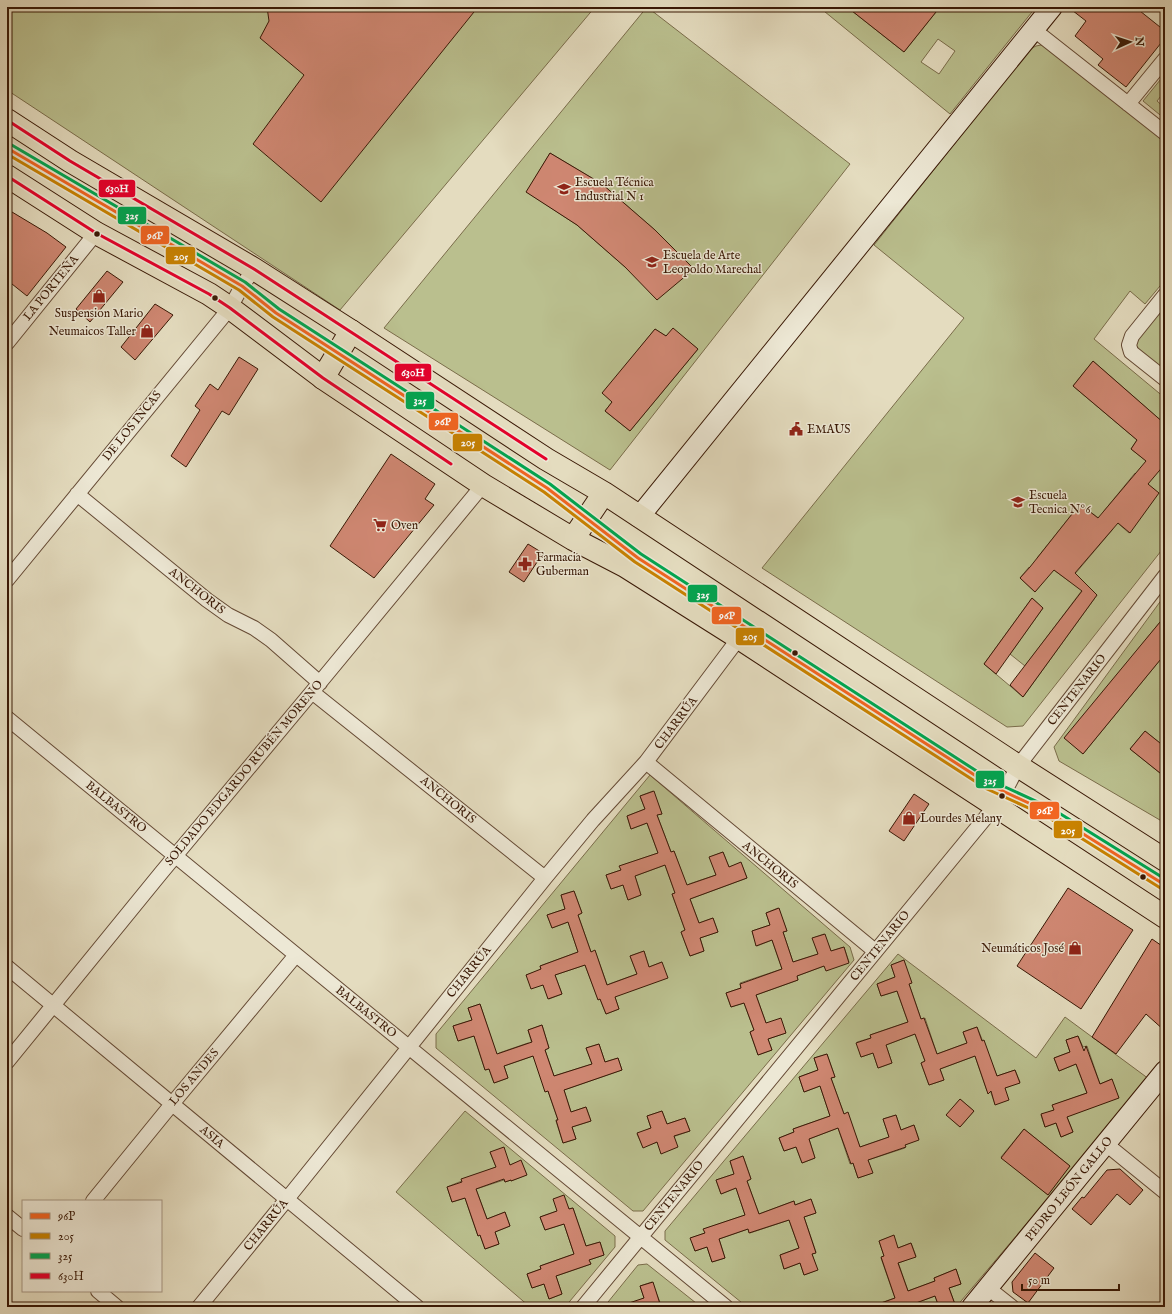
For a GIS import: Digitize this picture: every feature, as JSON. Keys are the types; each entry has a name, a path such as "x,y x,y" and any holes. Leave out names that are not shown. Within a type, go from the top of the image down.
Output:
{"main road":[{"path":"7,120 70,160 254,269 351,331 546,460 604,493 1018,766 1165,860"},
{"path":"7,176 96,233 208,294 230,308 323,378 483,485 573,539 625,566 740,638 1165,918"},
{"path":"323,378 351,331"},
{"path":"573,539 604,493"}],"street":[{"path":"639,517 1052,7"},
{"path":"1033,29 1165,133"},
{"path":"1128,104 1165,59"},
{"name":"LA PORTEÑA","path":"7,343 96,233"},
{"name":"DE LOS INCAS","path":"7,580 230,308 242,286 254,269"},
{"path":"1165,295 1132,336 1129,345 1131,352 1165,379"},
{"name":"SOLDADO EDGARDO RUBÉN MORENO","path":"7,1062 175,856 483,485"},
{"name":"ANCHORIS","path":"77,494 228,616 254,628 271,640 316,688 545,878"},
{"name":"CENTENARIO","path":"583,1307 995,805 1005,791 1018,766 1165,576"},
{"name":"CHARRÚA","path":"199,1307 287,1200 545,878 593,820 646,762 740,638"},
{"name":"BALBASTRO","path":"7,718 726,1307"},
{"name":"ANCHORIS","path":"646,762 875,951"},
{"name":"LOS ANDES","path":"94,1200 296,955"},
{"name":"ASIA","path":"7,967 417,1307"},
{"name":"PEDRO LEÓN GALLO","path":"972,1307 1165,1071"},
{"path":"1106,1144 1165,1192"},
{"path":"7,1216 22,1228"},
{"path":"988,1288 1012,1307"},
{"path":"99,1292 117,1307"}],"green space":[{"path":"7,7 595,7 340,310 7,90"},
{"path":"647,7 850,164 610,470 384,328","holes":["550,153 602,184 655,230 693,269 625,267 577,225 527,192","655,329 666,336 673,329 698,349 630,431 605,411 612,402 603,393"]},
{"path":"819,7 847,7 904,52 940,7 985,7 989,10 992,7 1036,7 950,114","holes":["938,39 955,51 939,74 921,62"]},
{"path":"1041,45 1047,47 1165,141 1165,280 1145,304 1130,291 1094,339 1165,398 1165,424 1093,361 1073,386 1137,440 1131,449 1159,471 1164,466 1165,467 1165,546 1023,726 1007,727 762,568 964,318 874,245 1030,49","holes":["1135,473 1158,493 1129,533 1104,511","1080,504 1113,529 1069,581 1037,558","1029,567 1044,581 1035,592 1020,578","1086,585 1097,595 1023,697 984,664 1032,598 1043,608 1010,654 1025,666"]},
{"path":"1165,74 1165,91 1157,101 1165,108 1165,119 1143,101"},
{"path":"1165,304 1165,373 1143,355 1136,345 1139,335"},
{"path":"1165,595 1165,616 1065,738 1083,754 1165,654 1165,747 1145,731 1130,749 1165,777 1165,823 1059,761 1054,747"},
{"path":"650,775 850,947 854,960 643,1211 633,1211 436,1048 436,1034","holes":["653,791 662,814 657,815 671,852 674,851 687,887 689,884 716,875 710,857 723,852 729,867 741,863 747,878 690,899 699,923 713,918 718,932 700,938 704,951 690,956 681,932 685,930 672,894 675,893 665,865 635,876 641,895 628,900 623,885 611,889 606,875 621,870 620,866 658,853 647,823 631,829 627,816 645,809 640,796","574,891 582,913 578,915 591,952 595,951 608,987 609,984 637,974 630,956 644,951 649,967 662,962 615,997 619,1009 606,1014 600,999 598,999 585,965 555,975 562,994 549,999 543,985 526,975 541,970 540,966 578,952 568,922 552,928 547,915 565,909 561,895","778,908 787,931 783,932 793,962 818,954 813,938 824,934 831,951 844,947 849,962 824,966 797,976 798,980 756,995 766,1023 786,1033 768,1039 772,1050 758,1055 750,1032 754,1030 744,1003 731,1007 726,993 741,988 740,983 782,969 772,940 757,946 752,931 770,925 766,913","480,1004 497,1056 499,1053 528,1043 532,1044 528,1030 542,1025 549,1048 545,1050 554,1076 592,1064 586,1048 599,1044 605,1062 618,1058 622,1070 564,1090 571,1112 586,1107 591,1121 572,1127 576,1139 563,1143 556,1121 558,1120 548,1091 533,1056 504,1066 508,1078 494,1083 489,1069 485,1070 474,1036 458,1041 453,1026 472,1020 468,1008","662,1111 667,1124 685,1118 690,1131 643,1147 637,1134 651,1128 647,1116"]},
{"path":"898,954 1036,1058 1065,1017 1149,1079 956,1307 949,1288 961,1284 956,1269 934,1278 935,1281 908,1291 898,1262 916,1256 911,1243 898,1248 893,1236 879,1241 884,1256 881,1258 895,1298 869,1307 747,1307 665,1240 665,1231","holes":["904,960 909,984 921,1019 925,1018 937,1054 967,1043 963,1032 977,1027 997,1076 1015,1070 1020,1082 1005,1088 995,1104 990,1090 987,1091 975,1056 940,1069 944,1080 929,1085 921,1063 925,1061 915,1034 886,1045 892,1063 878,1068 873,1053 861,1057 857,1042 871,1038 870,1035 908,1022 897,991 881,996 877,984 895,977 891,965","1078,1036 1083,1047 1087,1046 1100,1084 1112,1079 1067,1117 1073,1132 1061,1137 1056,1123 1045,1127 1041,1115 1054,1110 1053,1105 1087,1093 1076,1064 1059,1071 1054,1058 1070,1052 1066,1040","827,1054 835,1077 831,1078 844,1114 847,1113 860,1147 889,1137 883,1119 896,1115 901,1130 914,1125 919,1139 905,1145 905,1148 868,1160 872,1173 858,1178 853,1163 850,1164 838,1128 809,1139 815,1158 802,1163 796,1147 784,1151 779,1138 794,1132 793,1129 830,1116 820,1086 804,1092 799,1077 818,1070 814,1058","960,1099 974,1111 960,1127 947,1115","1024,1129 1070,1166 1047,1194 1001,1157","743,1156 751,1179 747,1181 759,1214 794,1201 795,1205 811,1199 816,1213 804,1217 816,1252 812,1254 817,1270 804,1275 800,1263 784,1269 780,1255 799,1248 789,1220 750,1233 748,1229 719,1239 725,1258 712,1262 707,1247 695,1251 691,1238 705,1233 704,1229 745,1215 736,1188 721,1194 716,1180 734,1174 730,1161"]},
{"path":"465,1111 615,1236 615,1247 565,1307 530,1307 396,1192","holes":["490,1152 510,1165 521,1161 526,1175 511,1181 505,1182 504,1180 476,1189 487,1219 505,1212 510,1226 495,1232 499,1244 485,1249 480,1235 478,1236 465,1198 452,1202 447,1187 496,1167","573,1208 586,1246 600,1242 604,1255 589,1260 591,1264 556,1276 562,1294 549,1299 544,1284 532,1288 527,1274 541,1269 540,1266 574,1254 564,1224 545,1230 540,1217 557,1211"]},
{"path":"647,1264 701,1307 656,1307 661,1305 652,1282 640,1286 644,1298 625,1307 604,1307 638,1265"},
{"path":"935,1296 939,1307 910,1307 910,1305"}],"building":[{"path":"267,7 478,7 321,202 253,144 304,75 260,38 269,21"},
{"path":"847,7 940,7 904,52"},
{"path":"1068,7 1135,7 1165,31 1165,38 1126,87 1098,65 1103,59 1075,36 1086,21"},
{"path":"550,153 602,184 655,230 694,269 657,300 625,267 577,225 526,192"},
{"path":"12,212 47,233 66,247 27,296 7,280 7,218"},
{"name":"Suspension Mario","path":"107,271 123,282 90,322 76,309"},
{"name":"Neumaicos Taller","path":"155,304 173,315 135,360 121,347"},
{"path":"673,328 698,349 630,431 605,411 612,402 602,393 655,329 666,336"},
{"path":"239,357 258,369 229,415 222,411 186,467 171,456 200,410 195,406 210,384 218,390"},
{"path":"1093,361 1165,424 1165,464 1148,484 1159,493 1130,533 1118,523 1075,573 1097,595 1023,697 1010,685 1082,591 1054,570 1035,592 1020,578 1080,504 1098,518 1146,461 1131,449 1137,440 1073,386"},
{"name":"Oven","path":"391,454 435,484 425,499 434,505 374,578 330,546"},
{"name":"Farmacia Guberman","path":"528,544 541,552 541,556 524,582 509,572"},
{"path":"1032,598 1043,608 996,674 984,664"},
{"path":"1165,616 1165,654 1083,754 1064,738"},
{"path":"1145,731 1165,747 1165,777 1130,749"},
{"path":"654,791 662,814 657,815 671,852 674,851 687,885 716,875 709,857 723,852 729,867 741,862 747,878 690,899 699,923 713,918 718,932 700,938 704,951 690,956 681,932 685,930 672,894 675,893 665,865 635,876 641,895 628,900 623,885 611,889 606,875 621,870 619,866 658,853 647,823 631,829 627,816 645,809 640,796"},
{"name":"Lourdes Melany","path":"914,794 929,804 904,841 889,831"},
{"name":"Neumáticos José","path":"1068,888 1133,930 1081,1009 1017,966"},
{"path":"574,891 582,913 578,915 591,952 595,950 607,985 637,974 630,956 644,951 649,967 662,962 668,978 615,997 619,1009 606,1014 600,999 598,1000 585,965 555,975 562,994 548,999 543,985 531,989 526,975 541,969 540,966 578,952 568,922 552,928 547,915 565,909 561,895"},
{"path":"779,908 787,931 783,932 793,962 818,954 812,938 825,934 831,951 844,947 849,963 826,971 824,966 797,976 798,980 756,995 766,1023 781,1018 786,1033 768,1039 772,1050 758,1055 750,1032 754,1030 744,1003 731,1007 726,993 741,988 740,984 782,969 772,940 756,946 752,931 770,925 766,913"},
{"path":"1152,939 1165,948 1165,1031 1146,1014 1116,1054 1092,1037"},
{"path":"904,960 912,983 909,984 921,1019 924,1018 937,1054 967,1043 963,1032 977,1027 982,1041 984,1040 997,1076 1015,1070 1020,1083 1005,1088 1009,1100 995,1105 991,1091 988,1094 975,1056 940,1069 944,1080 929,1085 921,1063 925,1061 915,1034 886,1045 892,1063 878,1068 873,1053 861,1057 856,1043 871,1038 870,1035 908,1022 897,991 881,996 877,984 895,977 891,965"},
{"path":"480,1004 497,1054 532,1042 528,1030 542,1025 549,1048 545,1050 554,1076 592,1064 586,1048 599,1044 605,1062 618,1058 622,1070 564,1090 571,1112 586,1107 591,1121 572,1127 576,1139 563,1143 556,1120 558,1120 548,1091 545,1092 533,1056 504,1066 508,1078 494,1083 489,1069 485,1070 474,1036 458,1041 453,1026 472,1020 468,1008"},
{"path":"1078,1036 1084,1051 1086,1046 1100,1084 1112,1079 1119,1098 1067,1117 1073,1132 1061,1137 1056,1123 1045,1127 1041,1114 1054,1110 1052,1105 1087,1093 1076,1064 1059,1071 1054,1058 1070,1052 1066,1040"},
{"path":"827,1054 835,1077 831,1078 844,1114 848,1112 860,1147 889,1137 883,1119 896,1115 901,1130 914,1125 919,1140 905,1145 906,1147 868,1160 873,1173 858,1178 853,1163 851,1164 838,1128 809,1139 815,1158 802,1163 796,1147 784,1151 779,1138 794,1132 793,1129 830,1116 820,1086 804,1092 799,1077 818,1070 814,1058"},
{"path":"960,1099 974,1111 960,1127 946,1115"},
{"path":"662,1111 667,1124 685,1118 690,1131 674,1136 678,1147 661,1154 657,1142 643,1148 637,1133 651,1128 647,1116"},
{"path":"1024,1129 1070,1166 1048,1195 1001,1158"},
{"path":"504,1147 510,1165 521,1160 527,1175 511,1181 505,1182 504,1179 476,1189 487,1219 505,1212 510,1226 495,1232 499,1244 485,1249 480,1235 478,1236 465,1198 452,1202 447,1187 462,1182 461,1179 496,1167 490,1152"},
{"path":"743,1156 751,1179 747,1181 759,1214 794,1201 795,1205 811,1199 816,1213 804,1217 816,1253 812,1254 818,1270 804,1275 800,1263 784,1269 780,1255 799,1248 789,1220 749,1233 748,1229 719,1239 725,1258 712,1262 707,1247 695,1251 690,1238 705,1233 703,1229 745,1215 736,1188 721,1194 716,1180 734,1174 730,1161"},
{"path":"1120,1169 1143,1190 1130,1205 1117,1194 1091,1225 1072,1209 1082,1197 1084,1198 1107,1170"},
{"path":"564,1195 569,1209 573,1208 586,1246 600,1242 604,1255 589,1260 591,1264 556,1276 562,1294 549,1299 544,1284 532,1288 527,1274 541,1269 540,1266 574,1254 564,1224 545,1230 540,1217 557,1211 553,1199"},
{"path":"894,1235 898,1248 911,1243 916,1257 898,1263 908,1291 935,1281 934,1278 956,1269 961,1284 949,1288 956,1307 939,1307 935,1296 905,1307 873,1307 895,1298 881,1257 884,1256 879,1241"},
{"path":"1035,1253 1054,1268 1028,1303 1013,1292 1012,1282"},
{"path":"653,1282 661,1307 624,1307 623,1305 644,1298 640,1286"}],"transit line":[{"name":"630H","path":"7,120 70,161 254,269 546,459"},
{"name":"325","path":"10,144 245,282 279,309 550,484 641,554 992,781 1051,808 1165,879"},
{"name":"96P","path":"7,148 242,286 276,313 547,488 638,558 990,785 1048,812 1165,885"},
{"name":"205","path":"7,154 239,290 273,317 544,492 635,562 987,789 1046,816 1162,889"},
{"name":"630H","path":"7,176 96,233 209,294 323,378 451,464"}],"place":[{"name":"Escuela Técnica Industrial N 1","path":"564,189"},
{"name":"Escuela de Arte Leopoldo Marechal","path":"652,262"},
{"name":"Suspension Mario","path":"99,296"},
{"name":"Neumaicos Taller","path":"147,331"},
{"name":"EMAUS","path":"796,429"},
{"name":"Escuela Tecnica Nº6","path":"1018,502"},
{"name":"Oven","path":"380,525"},
{"name":"Farmacia Guberman","path":"525,564"},
{"name":"Lourdes Melany","path":"909,818"},
{"name":"Neumáticos José","path":"1075,948"}]}
